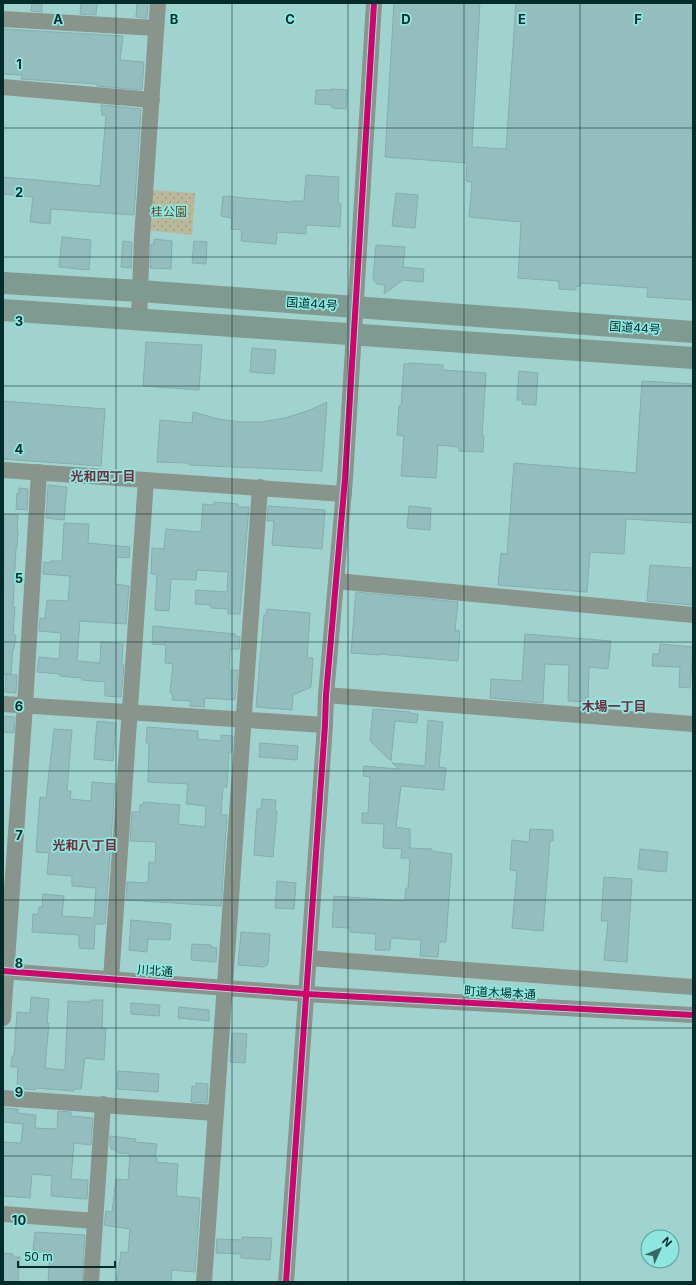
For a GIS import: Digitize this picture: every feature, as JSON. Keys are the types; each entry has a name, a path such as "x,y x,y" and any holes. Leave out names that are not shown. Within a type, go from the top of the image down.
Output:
{"highway":[{"name":"国道44号","path":"3,283 140,291 356,308 422,311 693,332"},
{"path":"3,310 693,358"}],"street":[{"path":"139,319 142,238 158,3"},
{"path":"286,1282 326,695 344,494 374,3"},
{"path":"3,18 156,28"},
{"path":"3,87 152,100"},
{"path":"3,470 344,494"},
{"path":"3,1018 5,971 25,705 39,472"},
{"path":"111,979 146,480"},
{"path":"204,1282 260,487"},
{"path":"336,581 693,615"},
{"path":"326,695 693,724"},
{"path":"3,704 325,725"},
{"path":"309,958 693,987"},
{"name":"川北通","path":"5,971 306,994"},
{"name":"町道木場本通","path":"306,994 693,1014"},
{"path":"3,1098 215,1113"},
{"path":"91,1282 103,1104"},
{"path":"3,1214 95,1221"}],"green space":[{"name":"桂公園","path":"149,190 195,193 192,235 147,230"}],"building":[{"path":"32,3 42,3 42,12 31,11"},
{"path":"81,3 97,3 96,15 80,14"},
{"path":"137,3 148,3 147,18 136,17"},
{"path":"394,3 480,3 472,147 506,149 516,3 693,3 692,300 647,297 648,288 581,283 580,286 576,286 576,290 559,289 559,281 518,278 521,222 469,217 472,182 466,181 467,163 385,157"},
{"path":"3,29 123,36 120,60 144,62 142,90 97,86 97,84 21,79 22,75 3,74"},
{"path":"316,90 347,90 346,109 332,108 332,105 315,104"},
{"path":"101,105 141,109 134,215 51,209 50,224 30,222 33,197 3,194 3,177 100,186 106,115 102,115"},
{"path":"306,175 339,177 338,203 341,204 340,227 306,225 306,234 277,232 276,244 241,241 242,230 231,229 232,218 221,216 223,196 291,202 304,201"},
{"path":"396,193 418,195 415,228 392,226"},
{"path":"62,237 91,240 89,270 59,267"},
{"path":"154,239 172,241 171,269 150,268 151,244 154,244"},
{"path":"123,241 132,242 131,268 121,267"},
{"path":"194,241 207,242 206,264 192,263"},
{"path":"376,245 405,247 403,267 424,269 423,282 403,280 384,294 385,285 377,284 373,279"},
{"path":"146,342 202,345 199,390 143,386"},
{"path":"252,348 276,350 274,374 250,372"},
{"path":"404,364 443,365 443,370 486,373 482,436 484,436 483,452 459,451 459,447 438,445 436,478 401,476 404,436 397,435 399,406 401,406"},
{"path":"519,371 538,373 536,405 522,404 522,400 517,400"},
{"path":"642,381 693,384 693,523 626,519 624,554 590,552 587,592 498,585 501,553 507,554 514,463 636,473"},
{"path":"3,401 105,409 101,466 3,459"},
{"path":"327,402 322,471 189,465 189,463 157,462 160,420 192,423 193,412 218,419 241,422 261,422 285,418 310,410"},
{"path":"48,485 67,487 64,520 46,518"},
{"path":"19,488 28,489 27,510 16,509 17,493 19,493"},
{"path":"214,502 238,504 238,507 249,507 240,614 228,614 228,609 211,608 211,605 195,604 196,590 227,592 228,572 197,570 196,580 171,579 169,611 155,610 157,574 151,574 152,548 164,549 166,529 201,532 203,504 214,505"},
{"path":"268,506 325,510 322,549 272,545 274,521 267,521"},
{"path":"409,506 431,508 430,530 407,528"},
{"path":"4,514 18,515 13,607 15,607 13,635 16,635 11,674 3,674"},
{"path":"64,523 89,524 88,543 130,547 129,558 117,557 115,584 129,586 126,624 80,621 77,661 100,663 101,642 123,644 122,665 124,665 121,697 105,696 105,682 82,680 82,678 60,676 60,674 37,672 39,657 59,659 61,633 39,631 40,618 45,619 47,600 68,601 70,576 43,574 44,562 50,563 50,561 62,561"},
{"path":"650,565 693,568 693,605 647,601"},
{"path":"356,592 458,602 455,630 460,631 458,661 351,653"},
{"path":"267,609 310,613 307,658 313,658 311,687 293,695 292,710 256,707 264,615 266,615"},
{"path":"153,626 235,634 235,636 240,637 239,649 230,649 229,670 238,670 235,700 205,698 204,707 190,706 191,701 172,700 173,694 170,692 173,664 165,663 166,645 152,644"},
{"path":"525,634 611,641 608,669 589,667 588,702 568,701 569,665 545,664 543,703 490,698 491,679 522,681"},
{"path":"660,644 693,647 690,688 679,687 680,667 652,666 653,654 659,654"},
{"path":"6,674 17,675 16,693 5,692"},
{"path":"373,709 418,714 417,723 395,721 391,761 371,742"},
{"path":"3,716 15,717 14,733 3,732"},
{"path":"428,720 443,722 439,767 446,768 444,790 401,786 396,827 410,829 410,848 432,849 432,851 452,854 446,942 439,942 438,957 420,956 421,940 391,938 390,950 375,950 376,934 350,932 350,928 332,927 334,896 405,901 406,888 408,888 410,858 401,858 402,849 383,848 384,824 362,823 362,813 368,813 370,777 363,776 364,766 399,769 392,763 425,766"},
{"path":"97,721 116,723 113,761 94,759"},
{"path":"147,727 198,731 198,739 221,741 221,735 233,736 232,752 229,752 227,787 223,787 221,815 227,815 221,906 126,900 127,882 148,883 149,862 155,863 156,842 130,841 132,812 140,812 140,805 143,805 144,802 180,805 178,824 205,827 206,806 186,804 188,784 148,782 149,743 146,743"},
{"path":"54,729 72,730 67,791 71,791 70,799 91,801 92,782 115,784 105,924 95,924 94,949 79,948 79,935 32,932 33,914 38,914 39,907 42,907 43,894 64,896 62,916 94,918 96,888 72,886 72,876 47,874 49,853 36,852 40,797 46,798"},
{"path":"260,743 298,746 297,760 259,757"},
{"path":"262,799 276,800 275,811 277,811 273,857 254,855 257,809 261,809"},
{"path":"530,829 553,830 553,841 550,841 543,931 512,928 517,871 510,870 512,840 529,842"},
{"path":"640,849 668,852 666,872 638,869"},
{"path":"604,877 632,879 627,962 604,960 608,921 601,921"},
{"path":"277,881 296,883 294,909 275,908"},
{"path":"131,920 171,924 170,940 148,939 147,952 129,950"},
{"path":"241,932 270,934 268,964 264,967 238,965"},
{"path":"192,944 211,945 211,947 217,948 216,962 191,960"},
{"path":"31,997 49,999 47,1023 49,1023 45,1068 65,1070 68,1001 90,1002 90,1000 103,1000 102,1028 106,1028 104,1060 85,1058 81,1089 74,1089 74,1091 17,1088 18,1067 11,1067 12,1056 14,1056 17,1012 30,1013"},
{"path":"131,1003 160,1005 159,1016 131,1014"},
{"path":"179,1007 209,1010 209,1021 178,1018"},
{"path":"232,1033 247,1034 245,1063 230,1062"},
{"path":"118,1071 159,1074 158,1092 117,1089"},
{"path":"196,1083 208,1084 207,1103 191,1102 192,1086 196,1087"},
{"path":"3,1108 18,1109 18,1113 36,1115 35,1128 57,1129 58,1111 71,1112 71,1116 93,1118 91,1145 74,1143 71,1179 88,1180 87,1199 51,1196 52,1176 32,1174 30,1198 3,1196 3,1142 21,1143 23,1124 3,1122"},
{"path":"110,1136 136,1139 135,1142 157,1144 155,1158 157,1158 157,1162 178,1164 176,1196 200,1198 195,1272 172,1270 171,1282 117,1282 121,1252 128,1253 130,1229 104,1225 106,1211 112,1212 116,1179 128,1180 130,1154 117,1153 117,1150 111,1149"},
{"path":"35,1232 85,1235 82,1282 48,1282 50,1253 33,1251"},
{"path":"242,1237 272,1238 270,1260 241,1258 241,1254 216,1253 217,1239 242,1240"},
{"path":"3,1253 13,1254 13,1257 20,1257 18,1282 3,1282"}],"cycle path":[{"path":"286,1282 326,695 345,479 374,3"},
{"path":"3,971 306,994 693,1015"}],"district":[{"name":"光和四丁目","path":"103,476"},
{"name":"木場一丁目","path":"614,706"},
{"name":"光和八丁目","path":"85,845"}]}
